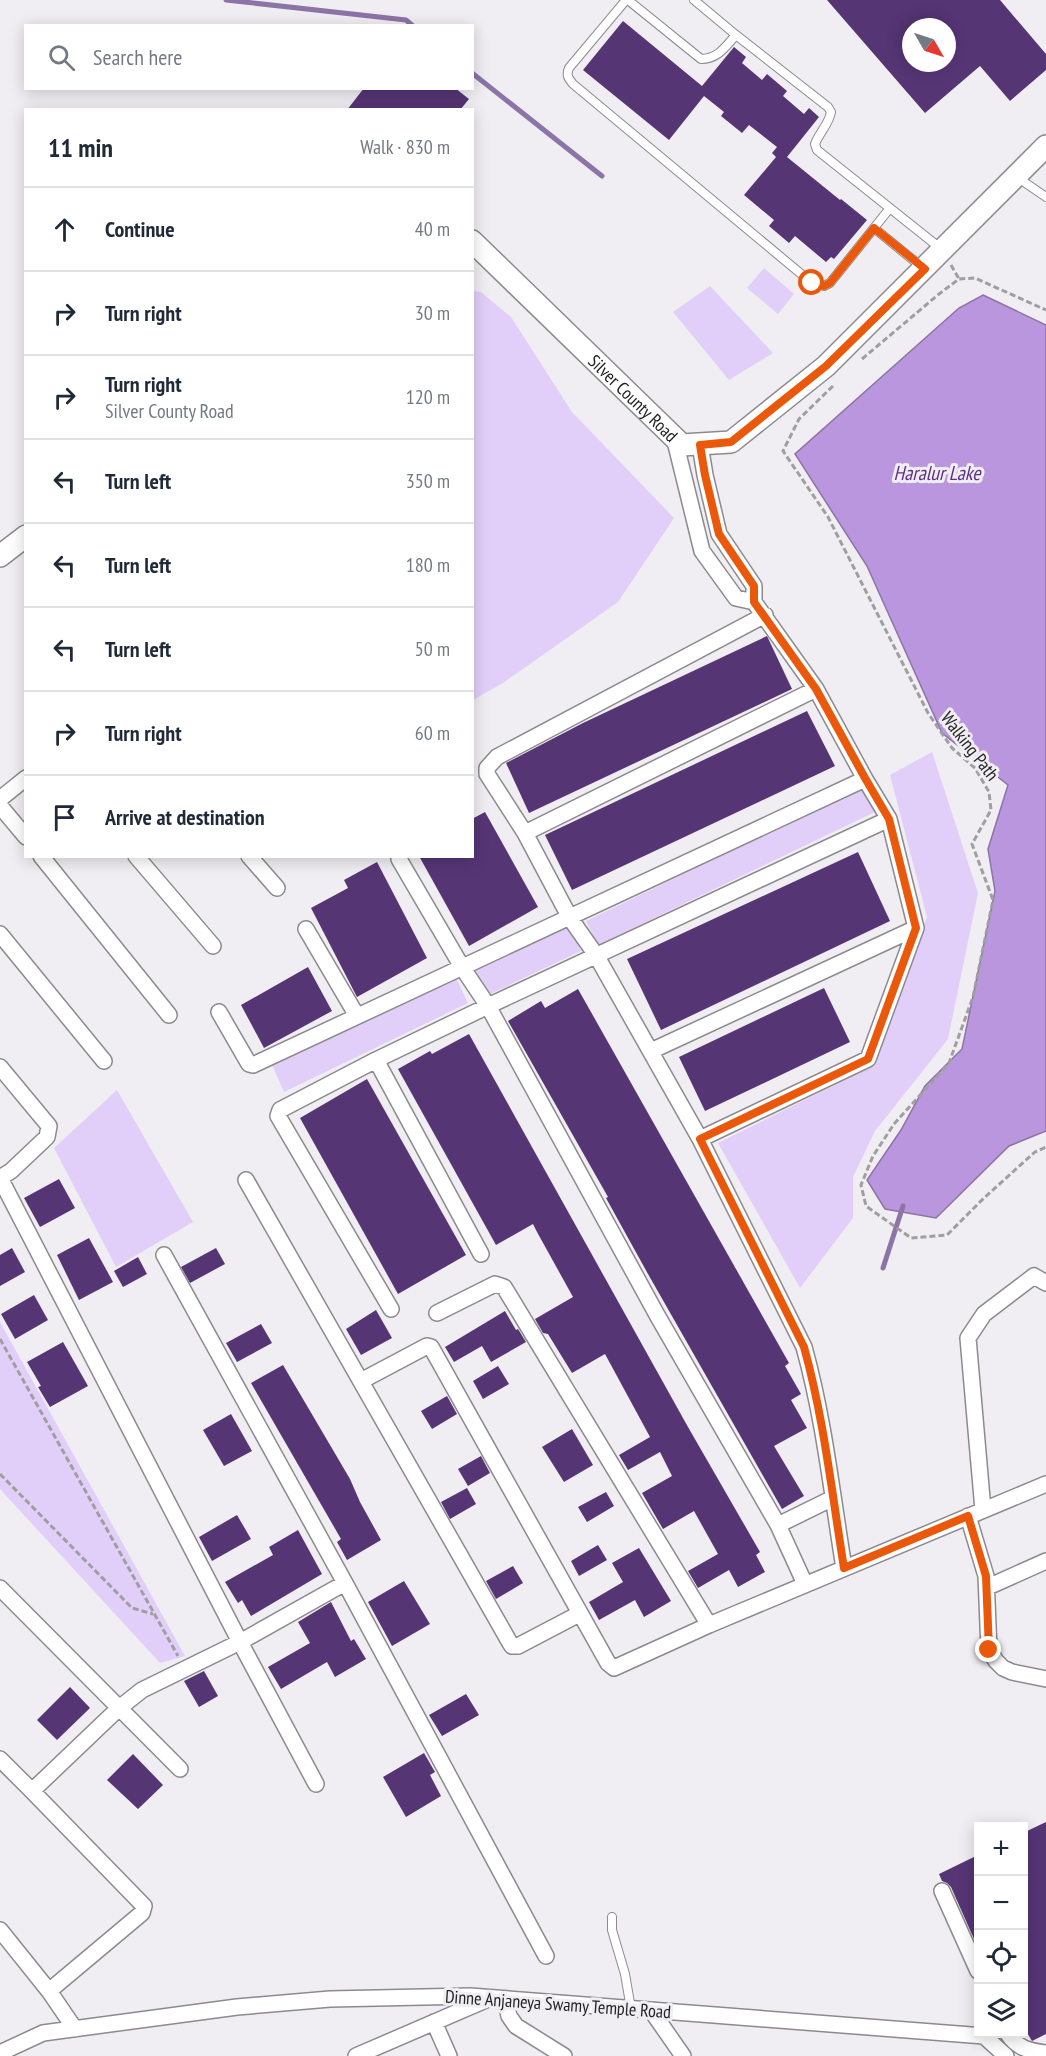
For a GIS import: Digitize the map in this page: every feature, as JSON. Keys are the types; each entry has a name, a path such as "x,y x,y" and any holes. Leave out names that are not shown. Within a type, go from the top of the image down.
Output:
{"street":[{"name":"Silver County Road","path":"474,243 682,445 731,442 826,366 1046,146"},
{"path":"674,437 702,551 736,598 754,602 765,615 816,689 889,819 916,928 868,1059 700,1139"},
{"path":"700,445 719,534 754,586 754,602"},
{"path":"0,556 24,538"},
{"path":"765,615 492,762 487,768 487,774 525,832 570,918 596,955 700,1139 804,1347 810,1369 844,1568"},
{"path":"525,832 816,689"},
{"path":"219,1012 252,1066 865,778"},
{"path":"0,799 24,780"},
{"path":"0,806 24,835"},
{"path":"391,1309 278,1116 283,1108 488,1006 889,819"},
{"path":"43,858 169,1015"},
{"path":"138,858 213,946"},
{"path":"251,858 277,888"},
{"path":"399,859 462,967 488,1006 657,1315 778,1525 805,1584"},
{"path":"651,1051 916,928"},
{"path":"306,929 357,1016"},
{"path":"0,934 104,1061"},
{"path":"376,1060 481,1254"},
{"path":"0,1067 49,1126 47,1137 11,1171 0,1178 316,1784"},
{"path":"246,1180 512,1646 518,1646 579,1614"},
{"path":"164,1255 345,1583 546,1956"},
{"path":"983,1510 968,1338 984,1314 1034,1276 1046,1283"},
{"path":"437,1313 495,1284 504,1287 709,1624"},
{"path":"361,1381 427,1346 430,1347 579,1614 608,1663 614,1668 709,1624 1046,1484"},
{"path":"778,1525 833,1498"},
{"path":"968,1516 988,1587 989,1650 996,1661 1012,1672 1046,1679"},
{"path":"988,1587 1046,1561"},
{"path":"32,1791 141,1690 240,1642 345,1583"},
{"path":"0,1588 180,1769"},
{"path":"0,1759 144,1906 142,1913 49,1991"},
{"path":"942,1891 974,1962"},
{"path":"0,1930 49,1991 75,2029"},
{"name":"Dinne Anjaneya Swamy Temple Road","path":"0,2053 43,2032 237,2007 330,1999 470,1996 984,2036 1006,2056"},
{"path":"356,2056 434,2022 498,1998 516,2026 564,2056"},
{"path":"651,2010 682,2056"},
{"path":"434,2022 449,2056"},
{"path":"1012,2038 1020,2047 1032,2052 1046,2053"}],"lane":[{"path":"735,35 717,56 701,59 627,0 569,68 568,78 818,286 830,283 890,208"},
{"path":"694,0 828,107 831,112 830,118 817,139 815,144 817,150 943,250"},
{"path":"1015,176 1046,197"},
{"path":"874,228 925,269"},
{"path":"612,1917 612,1930 625,1974 631,2009"}],"path":[{"path":"855,365 959,279 975,278 1046,310"},
{"name":"Walking Path","path":"839,380 799,419 783,451 828,517 928,713 952,748 975,768 989,792 991,810 972,844 993,900 973,997 949,1063 894,1124 873,1156 861,1185 866,1206 911,1238 947,1235 1018,1167 1035,1152 1046,1147"},
{"path":"0,1339 185,1668"},
{"path":"0,1474 132,1608 153,1614"}],"shaded area":[{"path":"764,268 794,294 778,314 747,288"},
{"path":"710,286 773,353 729,380 673,312"},
{"path":"474,291 481,292 511,317 572,412 674,518 618,602 503,683 474,699"},
{"path":"932,752 978,893 948,1039 875,1131 853,1177 853,1218 800,1288 718,1143 871,1067 927,917 890,775"},
{"path":"866,786 877,811 598,945 586,921"},
{"path":"569,926 581,951 486,996 475,971"},
{"path":"455,976 468,1003 284,1092 272,1065"},
{"path":"117,1090 193,1222 116,1267 54,1148"},
{"path":"0,1322 185,1656 160,1663 0,1489"}],"water":[{"name":"Haralur Lake","path":"983,295 1046,325 1046,1131 1009,1146 936,1218 885,1209 867,1180 901,1130 925,1086 962,1049 995,891 988,849 1008,785 942,733 867,566 795,454 959,308"}],"building":[{"path":"827,0 1000,0 1046,54 1046,70 1010,101 980,66 925,113"},
{"path":"623,21 702,86 734,47 746,57 742,63 762,80 767,74 787,91 783,96 804,114 809,108 819,117 787,157 867,220 834,259 831,257 826,262 795,236 789,243 769,226 774,220 744,195 776,157 772,153 777,147 749,125 742,133 721,116 724,112 704,96 669,140 583,70"},
{"path":"362,90 458,90 469,99 462,108 349,108"},
{"path":"767,636 792,689 529,813 506,763 583,723"},
{"path":"807,711 835,766 572,890 545,835"},
{"path":"485,812 538,907 469,946 420,858 474,858 474,818"},
{"path":"858,852 890,921 661,1030 627,959"},
{"path":"377,862 427,958 357,997 311,908 348,888 344,880"},
{"path":"308,967 332,1011 264,1048 241,1005"},
{"path":"824,988 850,1042 705,1111 679,1057"},
{"path":"578,989 789,1363 785,1366 801,1394 791,1400 807,1428 774,1446 804,1496 782,1509 508,1021 541,1001 545,1008"},
{"path":"469,1034 760,1552 756,1555 765,1572 738,1587 729,1570 698,1588 688,1571 718,1554 694,1511 663,1529 642,1493 672,1476 660,1452 628,1470 619,1455 650,1437 605,1354 572,1373 548,1334 543,1333 535,1319 573,1297 533,1224 496,1245 398,1069 430,1051 432,1054"},
{"path":"367,1079 466,1255 398,1294 300,1118"},
{"path":"59,1179 75,1208 40,1227 24,1198"},
{"path":"89,1238 113,1282 79,1300 57,1255"},
{"path":"12,1248 25,1272 0,1286 0,1255"},
{"path":"216,1248 225,1264 190,1283 181,1267"},
{"path":"138,1257 147,1274 123,1287 114,1271"},
{"path":"34,1295 48,1320 15,1339 1,1314"},
{"path":"376,1310 392,1338 361,1355 346,1329"},
{"path":"505,1311 526,1342 491,1362 482,1346 454,1362 445,1347"},
{"path":"261,1324 272,1343 237,1362 226,1343"},
{"path":"63,1342 88,1386 50,1407 27,1362"},
{"path":"283,1365 350,1479 381,1540 347,1560 337,1542 341,1539 251,1383"},
{"path":"498,1366 509,1384 483,1399 473,1381"},
{"path":"447,1396 457,1414 432,1429 421,1411"},
{"path":"231,1414 252,1451 224,1466 203,1430"},
{"path":"572,1429 593,1465 564,1482 542,1447"},
{"path":"481,1456 490,1473 468,1486 458,1469"},
{"path":"467,1488 476,1504 450,1519 441,1502"},
{"path":"606,1492 614,1506 587,1522 578,1507"},
{"path":"237,1515 251,1539 212,1561 199,1537"},
{"path":"298,1530 322,1574 251,1616 242,1600 238,1603 225,1582 273,1555 269,1547"},
{"path":"598,1545 607,1560 579,1576 571,1561"},
{"path":"639,1548 671,1601 644,1617 635,1600 599,1620 589,1602 623,1582 612,1563"},
{"path":"513,1566 523,1583 496,1599 486,1581"},
{"path":"404,1581 430,1624 392,1646 368,1602"},
{"path":"331,1602 351,1641 354,1639 366,1659 335,1677 327,1662 281,1689 268,1667 310,1643 298,1622"},
{"path":"204,1671 218,1696 199,1707 184,1681"},
{"path":"70,1687 90,1708 57,1740 37,1720"},
{"path":"466,1694 479,1715 442,1736 429,1715"},
{"path":"424,1753 435,1772 430,1775 441,1796 406,1817 383,1777"},
{"path":"133,1754 163,1785 138,1809 107,1780"},
{"path":"1046,1822 1046,2034 1032,2041 1028,2034 1028,1831"},
{"path":"974,1857 974,1939 951,1887 942,1881 939,1874"}],"waterway":[{"path":"226,0 406,20 411,24"},
{"path":"474,75 602,176"},
{"path":"883,1268 903,1206"}],"route":[{"path":"812,283 818,286 830,283 874,228 925,269 826,366 731,442 700,445 719,534 754,586 754,602 816,689 889,819 916,928 868,1059 700,1139 804,1347 832,1489 844,1568 968,1516 988,1587 989,1650"}]}
